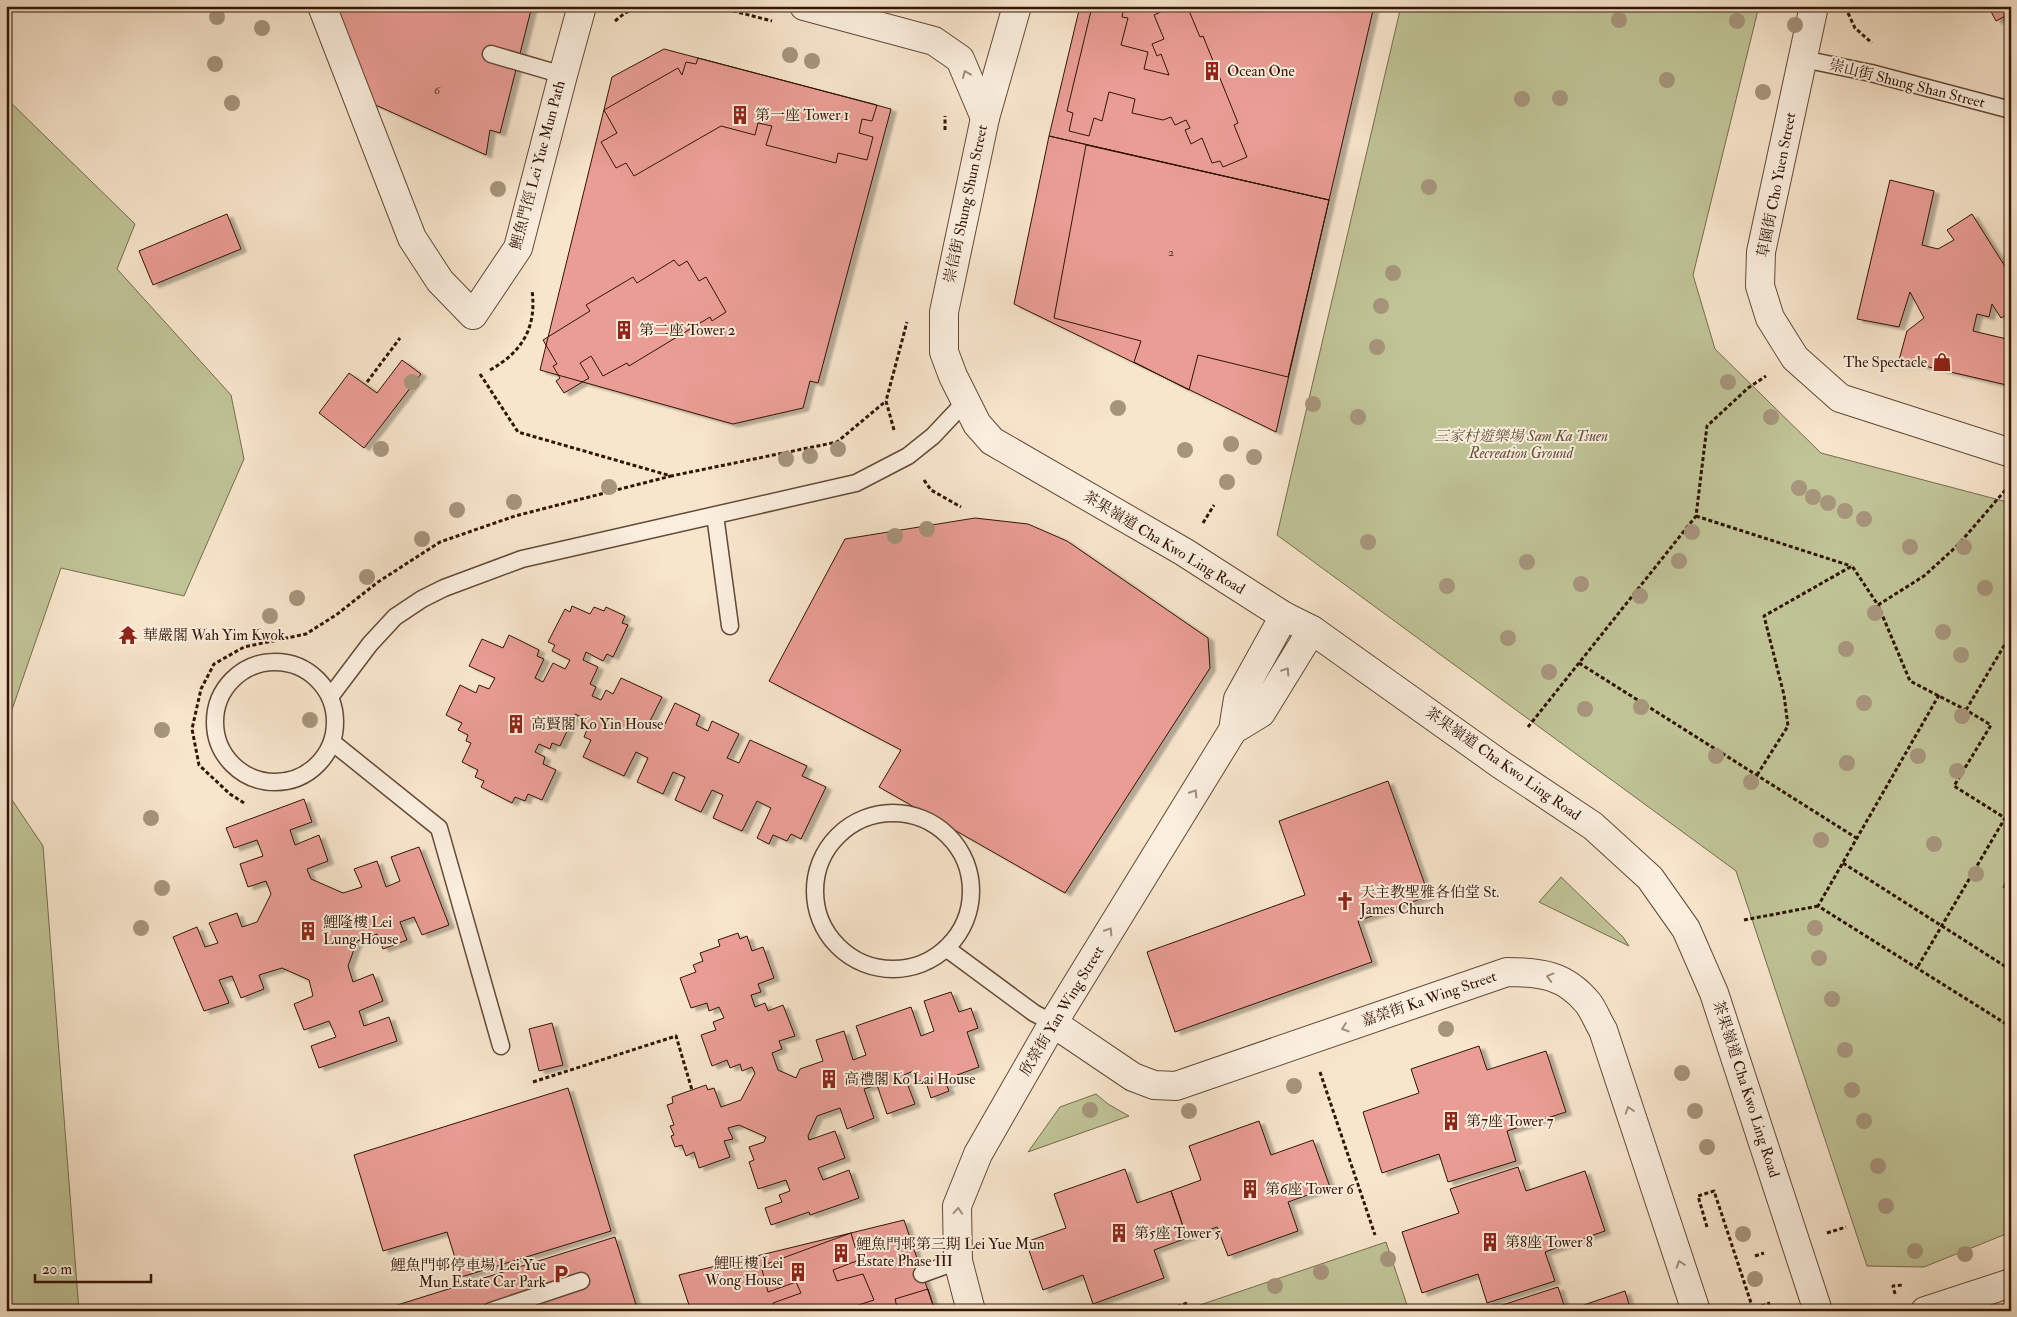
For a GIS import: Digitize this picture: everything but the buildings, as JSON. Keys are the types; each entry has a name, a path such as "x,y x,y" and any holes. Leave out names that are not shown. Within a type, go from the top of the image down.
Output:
{"street":[{"name":"鯉魚門徑 Lei Yue Mun Path","path":"322,6 412,238 440,281 473,315 518,248 562,75 582,6"},
{"path":"804,6 934,41 960,59 985,118"},
{"name":"崇信街 Shung Shun Street","path":"965,402 944,352 944,312 985,118 1017,6"},
{"name":"草園街 Cho Yuen Street","path":"1814,6 1761,252 1760,286 1770,318 1795,358 1840,398 2011,453"},
{"name":"茶果嶺道 Cha Kwo Ling Road","path":"965,402 977,424 992,442 1184,552 1284,616 1312,630 1500,764 1593,826 1650,878 1686,929 1714,993 1818,1311"},
{"name":"欣榮街 Yan Wing Street","path":"970,1311 958,1261 957,1206 978,1154 1053,1022 1233,730 1238,698 1284,616"},
{"name":"欣榮街 Yan Wing Street","path":"1233,730 1261,713 1312,630"},
{"name":"嘉榮街 Ka Wing Street","path":"1053,1022 1133,1077 1154,1085 1176,1086 1507,972 1534,972 1563,980 1588,1003 1603,1030 1696,1311"},
{"path":"1925,1311 2011,1283"}],"lane":[{"path":"491,54 562,75"},
{"name":"崇山街 Shung Shan Street","path":"1803,59 1871,73 2011,110"},
{"path":"330,697 370,644 395,617 422,599 444,588 522,559 856,483 908,456 934,436 965,402"},
{"path":"715,515 730,626"},
{"path":"279,662 299,666 317,678 330,697 334,708 335,725 332,742 322,760 306,774 287,781 266,782 247,775 230,764 219,746 214,726 216,705 225,687 240,672 259,664 279,662"},
{"path":"332,742 439,828 501,1046"},
{"path":"897,812 922,818 945,832 962,852 970,876 970,903 962,928 946,948 925,962 901,968 875,967 852,957 833,941 820,920 815,894 818,870 829,846 847,828 871,816 897,812"},
{"path":"946,948 1034,1013 1053,1022"},
{"path":"922,1274 958,1261"},
{"path":"491,1311 580,1281"}],"path":[{"path":"367,382 400,338"},
{"path":"1528,727 1696,516 1708,426 1748,388 1773,372"},
{"path":"480,374 518,432 672,476 837,442 886,401"},
{"path":"1878,605 1924,576 1958,546 2011,483"},
{"path":"1696,516 1852,566 1878,605 1910,681 1939,695 1990,725 1954,786 2005,818 1917,968"},
{"path":"1757,775 1788,726 1784,695 1764,616 1852,566"},
{"path":"1966,710 2011,634"},
{"path":"1579,662 1858,839"},
{"path":"1818,906 1939,695"},
{"path":"1843,863 2011,970"},
{"path":"1744,920 1818,906 2011,1027"},
{"path":"534,1082 676,1036 692,1090"},
{"path":"1318,1066 1375,1235"},
{"path":"1698,1196 1714,1191 1753,1309 1770,1304"},
{"path":"1166,1311 1187,1303"}],"green space":[{"name":"三家村遊樂場 Sam Ka Tsuen Recreation Ground","path":"1401,6 1759,6 1693,275 1715,349 1821,453 2011,503 2011,1232 1924,1267 1867,1266 1736,871 1277,535"},
{"path":"6,98 135,224 117,269 231,395 244,459 184,596 61,568 6,727"},
{"path":"6,791 43,846 79,1311 6,1311"},
{"path":"1561,877 1623,937 1629,946 1539,902"},
{"path":"1096,1094 1108,1104 1129,1116 1028,1152 1060,1107"},
{"path":"1386,1242 1409,1311 1195,1311 1194,1307"}],"place":[{"name":"Ocean One","path":"1212,71"},
{"name":"第一座 Tower 1","path":"740,115"},
{"name":"第二座 Tower 2","path":"624,330"},
{"name":"The Spectacle","path":"1942,362"},
{"name":"華嚴閣 Wah Yim Kwok","path":"128,635"},
{"name":"高賢閣 Ko Yin House","path":"516,724"},
{"name":"天主教聖雅各伯堂 St. James Church","path":"1345,901"},
{"name":"鯉隆樓 Lei Lung House","path":"308,931"},
{"name":"高禮閣 Ko Lai House","path":"829,1079"},
{"name":"第7座 Tower 7","path":"1451,1121"},
{"name":"第6座 Tower 6","path":"1250,1189"},
{"name":"第5座 Tower 5","path":"1119,1233"},
{"name":"第8座 Tower 8","path":"1490,1242"},
{"name":"鯉魚門邨第三期 Lei Yue Mun Estate Phase III","path":"841,1253"},
{"name":"鯉旺樓 Lei Wong House","path":"798,1272"},
{"name":"鯉魚門邨停車場 Lei Yue Mun Estate Car Park","path":"561,1274"}]}
